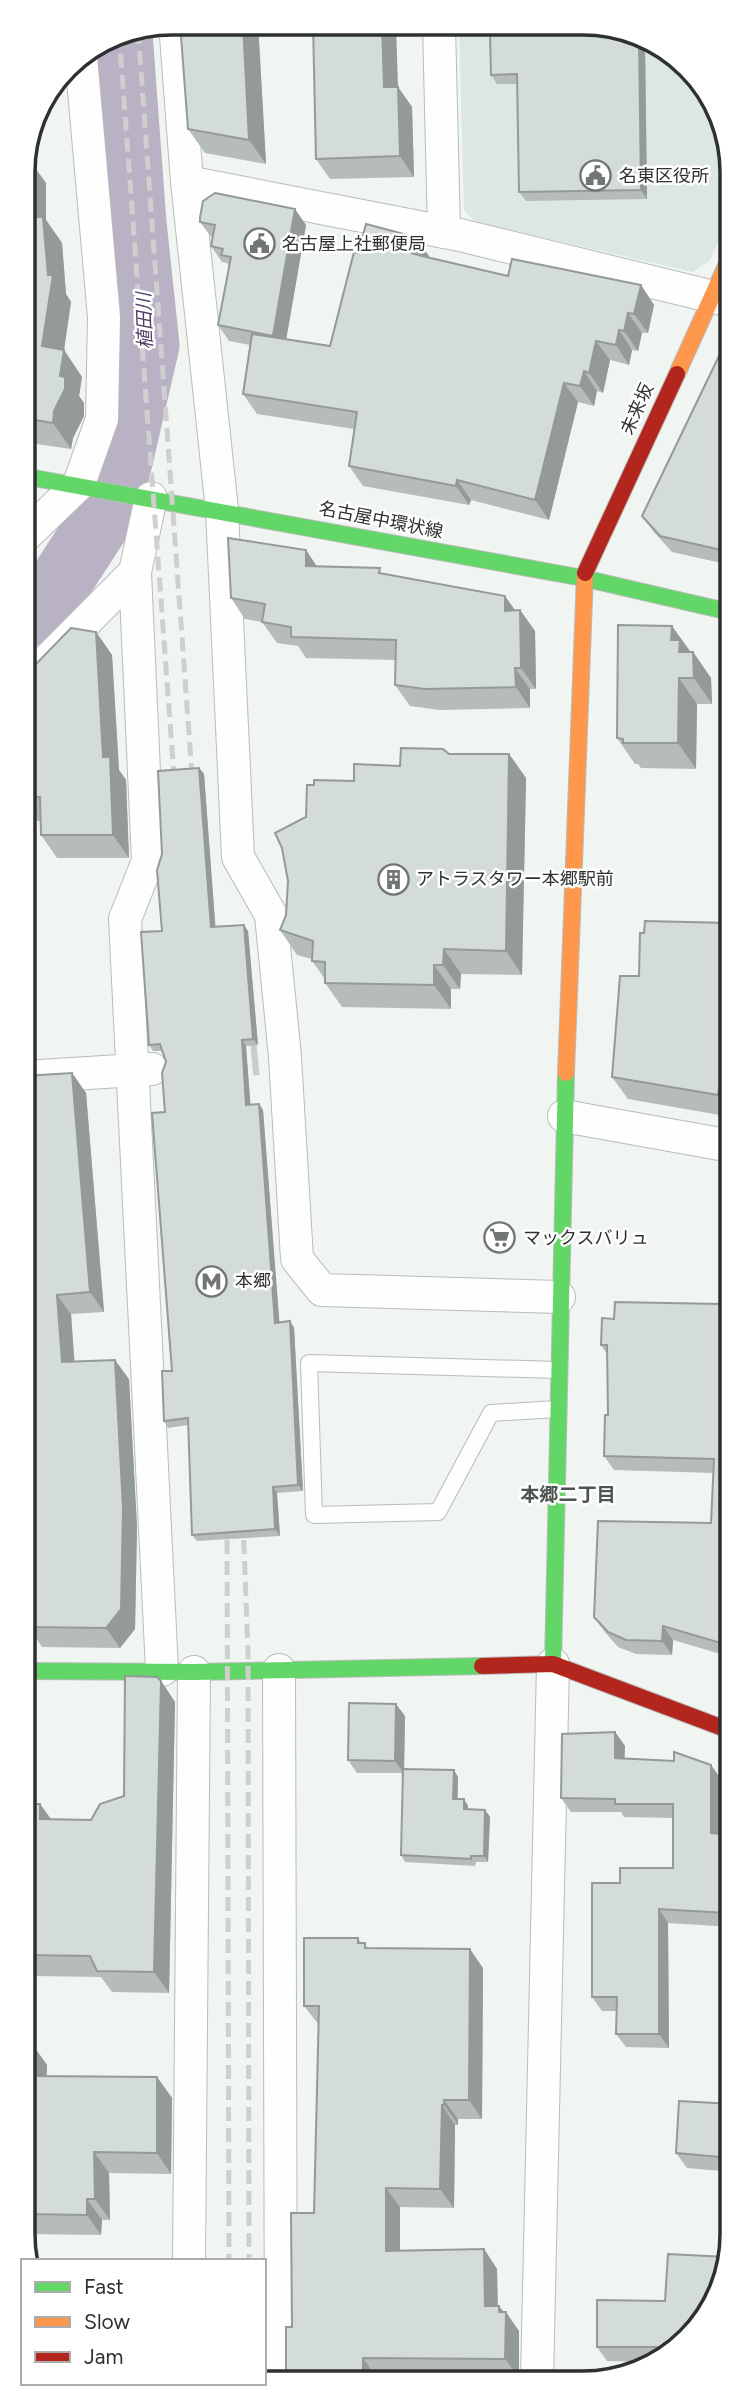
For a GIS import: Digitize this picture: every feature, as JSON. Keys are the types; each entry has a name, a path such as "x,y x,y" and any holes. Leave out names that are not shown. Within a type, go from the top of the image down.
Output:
{"street":[{"path":"176,35 187,182 222,510 238,857 271,915 272,1058 297,1259 322,1290 559,1297"},
{"path":"439,35 444,232"},
{"path":"35,529 89,486 102,419 104,317 82,69"},
{"path":"187,182 444,232 719,299"},
{"name":"未来坂","path":"583,578 719,299"},
{"name":"名古屋中環状線","path":"35,478 583,578 720,610"},
{"path":"143,496 135,572 148,861 125,919 143,1070 163,1670"},
{"path":"35,673 135,572"},
{"path":"537,2371 559,1297 583,578"},
{"path":"35,1076 143,1070"},
{"path":"564,1116 720,1144"},
{"path":"35,1671 194,1672 553,1664 720,1727"},
{"path":"279,1670 281,2371"},
{"path":"189,2259 194,1672"}],"lane":[{"path":"557,1409 491,1413 438,1512 314,1515 309,1363 558,1370"}],"shaded area":[{"name":"名東区役所","path":"459,35 583,35 627,42 652,53 680,75 702,104 713,128 720,163 720,239 710,260 693,272 475,222 464,210"}],"building":[{"path":"181,35 244,35 249,140 188,129"},
{"path":"313,35 382,35 384,87 398,87 400,156 316,159"},
{"path":"490,35 601,36 639,47 641,190 519,192 517,74 491,75"},
{"path":"215,193 295,209 273,336 218,325 231,257 221,255 223,249 211,246 215,225 200,222 203,201"},
{"path":"35,217 43,217 48,275 53,275 42,346 64,350 60,376 65,377 65,389 54,411 53,423 35,420"},
{"path":"366,224 415,237 411,253 508,276 512,259 641,285 634,314 628,313 624,331 619,330 616,345 596,341 589,373 584,371 580,386 564,383 535,500 457,480 456,486 349,466 357,412 243,394 252,334 330,346 354,252 358,253"},
{"path":"719,356 720,550 660,536 642,516"},
{"path":"228,538 306,550 306,566 380,568 379,573 505,596 505,611 520,610 521,668 515,668 516,687 425,689 395,685 396,640 291,637 291,627 262,622 265,604 231,598"},
{"path":"618,625 672,626 671,640 680,640 679,652 693,652 694,678 679,678 678,743 623,743 623,739 617,738"},
{"path":"71,628 96,632 103,757 110,757 113,835 41,835 40,797 35,797 35,665"},
{"path":"401,748 443,749 449,754 509,754 506,951 444,949 443,965 434,965 434,985 325,983 325,962 312,961 313,941 280,930 286,915 288,881 282,848 275,833 306,817 307,785 314,785 314,780 354,781 354,764 400,766"},
{"path":"199,768 211,927 244,925 253,1039 242,1040 246,1105 259,1104 275,1323 290,1321 298,1485 273,1487 275,1529 192,1535 188,1418 164,1421 162,1371 172,1371 152,1113 165,1112 162,1073 166,1062 160,1044 149,1045 141,932 162,931 157,870 162,854 158,771"},
{"path":"645,921 720,923 718,1095 612,1077 620,976 639,976 640,933 644,933"},
{"path":"72,1073 90,1292 57,1295 62,1362 115,1360 123,1508 121,1609 106,1628 35,1627 35,1075"},
{"path":"615,1302 720,1304 720,1643 663,1626 662,1641 626,1640 608,1632 594,1617 598,1521 711,1523 714,1459 604,1456 605,1415 608,1415 607,1345 601,1345 602,1318 614,1319"},
{"path":"125,1676 157,1677 161,1681 154,1972 97,1971 90,1956 35,1955 35,1804 40,1804 40,1819 91,1820 100,1804 124,1796"},
{"path":"349,1703 396,1704 395,1761 348,1760"},
{"path":"615,1732 615,1758 674,1761 674,1752 711,1765 711,1833 720,1834 720,1913 659,1909 659,2034 616,2034 617,1997 592,1997 592,1883 620,1883 620,1868 673,1868 673,1804 615,1804 615,1799 561,1798 562,1734"},
{"path":"403,1769 454,1770 453,1799 464,1799 464,1809 485,1810 484,1856 471,1856 471,1859 401,1855"},
{"path":"304,1938 358,1938 358,1943 365,1943 365,1948 470,1949 469,2100 444,2100 442,2105 440,2189 386,2188 386,2251 484,2249 485,2306 499,2306 499,2312 506,2312 505,2359 363,2358 363,2371 286,2371 286,2327 292,2327 291,2213 314,2213 319,2006 304,2006"},
{"path":"35,2076 157,2077 157,2153 94,2152 95,2199 87,2199 87,2215 35,2214"},
{"path":"679,2101 720,2103 720,2157 676,2153"},
{"path":"668,2254 718,2257 710,2286 702,2302 680,2331 666,2343 660,2347 597,2347 597,2300 665,2301"}],"waterway":[{"name":"植田川","path":"35,606 61,581 111,504 148,345 135,223 122,44"}],"tunnel":[{"path":"204,1064 258,1059"}],"railway":[{"path":"139,39 193,789"},
{"path":"120,45 175,789"},
{"path":"227,1519 229,2259"},
{"path":"243,1519 248,1653 249,2259"}],"traffic: fast":[{"path":"35,478 583,578 720,610"},
{"path":"553,1664 566,1073"},
{"path":"35,1671 194,1672 482,1666"}],"traffic: slow":[{"path":"677,374 720,279"},
{"path":"566,1073 585,573"}],"traffic: jam":[{"path":"585,573 677,374"},
{"path":"482,1666 553,1664 720,1727"}],"place":[{"name":"名東区役所","path":"596,176"},
{"name":"名古屋上社郵便局","path":"259,244"},
{"name":"アトラスタワー本郷駅前","path":"393,879"},
{"name":"マックスバリュ","path":"500,1238"},
{"name":"本郷","path":"212,1281"}],"district":[{"name":"本郷二丁目","path":"568,1494"}]}
